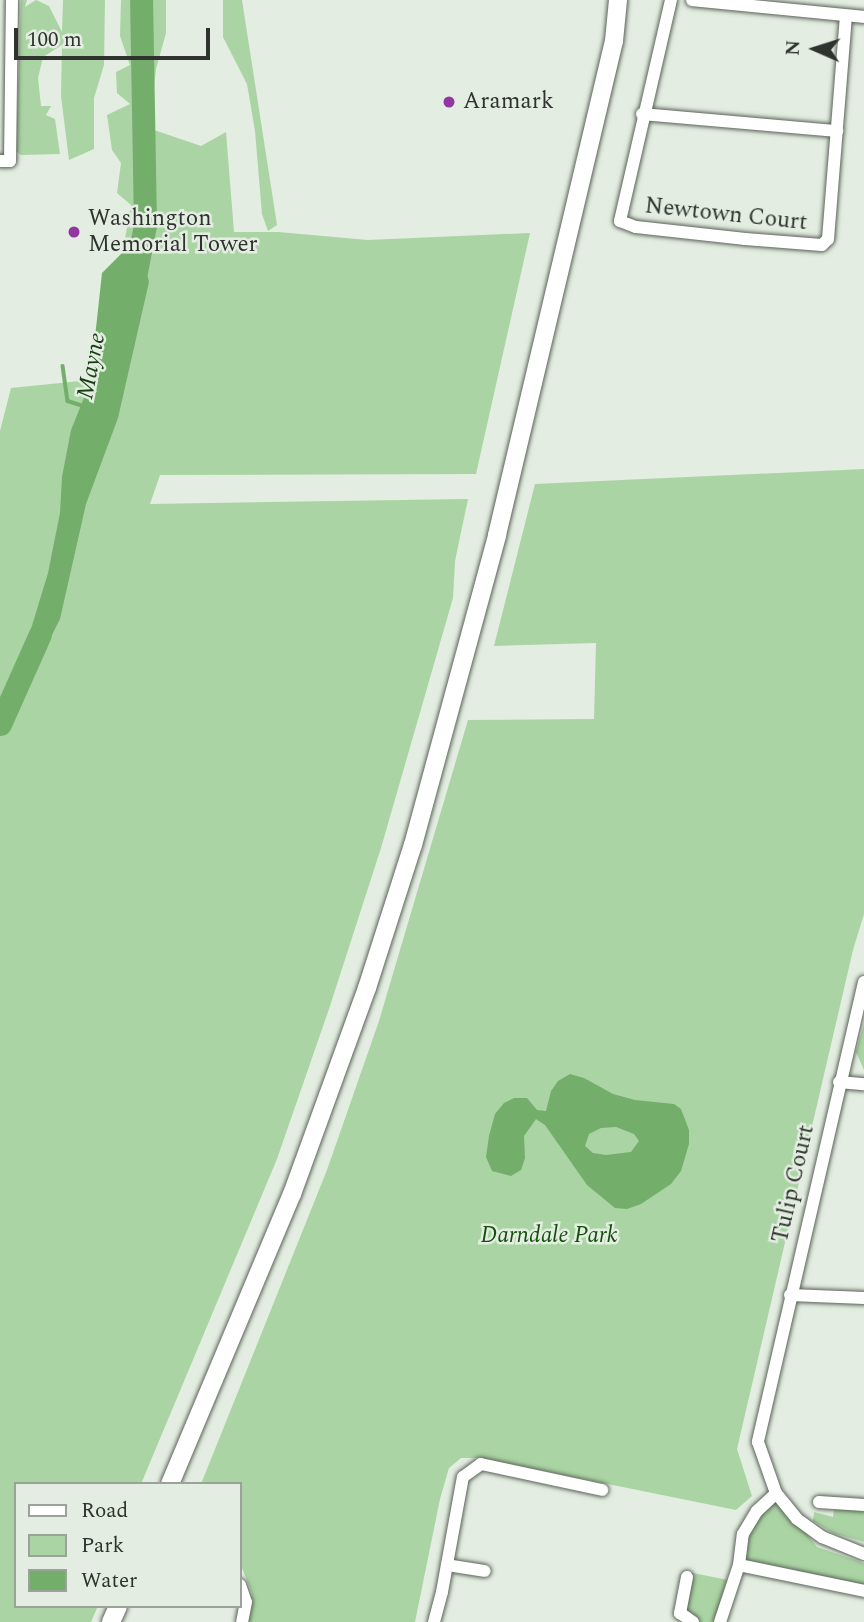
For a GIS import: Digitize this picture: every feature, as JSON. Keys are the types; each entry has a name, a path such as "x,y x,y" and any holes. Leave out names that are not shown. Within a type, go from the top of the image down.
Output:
{"main road":[{"path":"171,1482 302,1170 363,1000 413,845 491,562 614,41 618,0"},
{"path":"614,41 630,0"}],"street":[{"path":"10,161 12,0"},
{"name":"Newtown Court","path":"671,0 642,114 620,221 636,227 822,246 828,239 846,16"},
{"path":"692,0 864,17"},
{"path":"642,114 837,131"},
{"name":"Tulip Court","path":"776,1493 758,1442 864,982"},
{"path":"839,1082 864,1084"},
{"path":"790,1295 864,1298"},
{"path":"434,1622 463,1477 481,1464 602,1490"},
{"path":"720,1622 739,1565 743,1534 757,1511 776,1493 797,1519 822,1537 864,1554"},
{"path":"819,1502 864,1505"},
{"path":"447,1565 485,1571"},
{"path":"739,1565 864,1591"},
{"path":"687,1577 680,1613 692,1622"},
{"path":"242,1591 246,1602 242,1622"}],"green space":[{"path":"21,0 27,0 25,7 36,0 49,6 62,32 63,0 105,0 104,65 94,98 94,149 69,160 61,96 62,45 43,57 38,78 41,106 51,106 46,115 55,119 60,154 21,155 16,151"},
{"path":"121,0 166,0 166,33 156,69 151,112 154,130 201,146 226,132 234,232 278,232 368,240 530,233 476,474 160,475 150,504 468,499 455,561 453,598 381,848 329,1009 277,1159 142,1482 14,1482 14,1608 97,1608 91,1622 0,1622 0,431 11,388 100,379 131,205 117,193 121,163 112,150 107,115 130,104 117,93 116,72 130,65 120,36"},
{"path":"223,0 242,0 277,225 268,231 262,214 255,131 247,84 223,37"},
{"name":"Darndale Park","path":"864,469 864,914 853,950 737,1449 752,1496 736,1510 479,1458 461,1458 449,1468 440,1499 415,1622 248,1622 252,1593 242,1568 242,1482 202,1482 327,1170 379,1021 468,720 594,719 596,643 494,646 535,484"},
{"path":"864,1024 864,1070 856,1052"},
{"path":"776,1493 817,1547 864,1563 864,1591 739,1565 743,1534"},
{"path":"834,1508 864,1511 864,1542 833,1533 813,1521 814,1512 833,1517"},
{"path":"688,1572 733,1581 720,1622 693,1622 680,1613"}],"water":[{"path":"140,247 149,282 118,418 86,504 60,619 41,657 28,661 24,652 48,573 60,513 62,477 71,430 90,383 102,273 126,249"},
{"path":"570,1074 584,1078 613,1094 635,1100 674,1104 681,1109 689,1130 689,1144 681,1171 671,1184 641,1204 627,1209 615,1208 587,1185 545,1125 536,1119 524,1136 525,1158 521,1170 511,1176 492,1171 486,1157 495,1114 504,1103 514,1098 527,1098 537,1110 546,1111 551,1091 558,1081","holes":["616,1127 634,1134 639,1141 631,1152 606,1155 593,1153 585,1146 589,1134 601,1128"]}],"waterway":[{"name":"Mayne","path":"135,277 145,225 141,0"},
{"path":"63,366 68,401 83,406"},
{"name":"Mayne","path":"0,724 40,634"}],"place":[{"name":"Aramark","path":"449,102"},
{"name":"Washington Memorial Tower","path":"74,232"}]}
